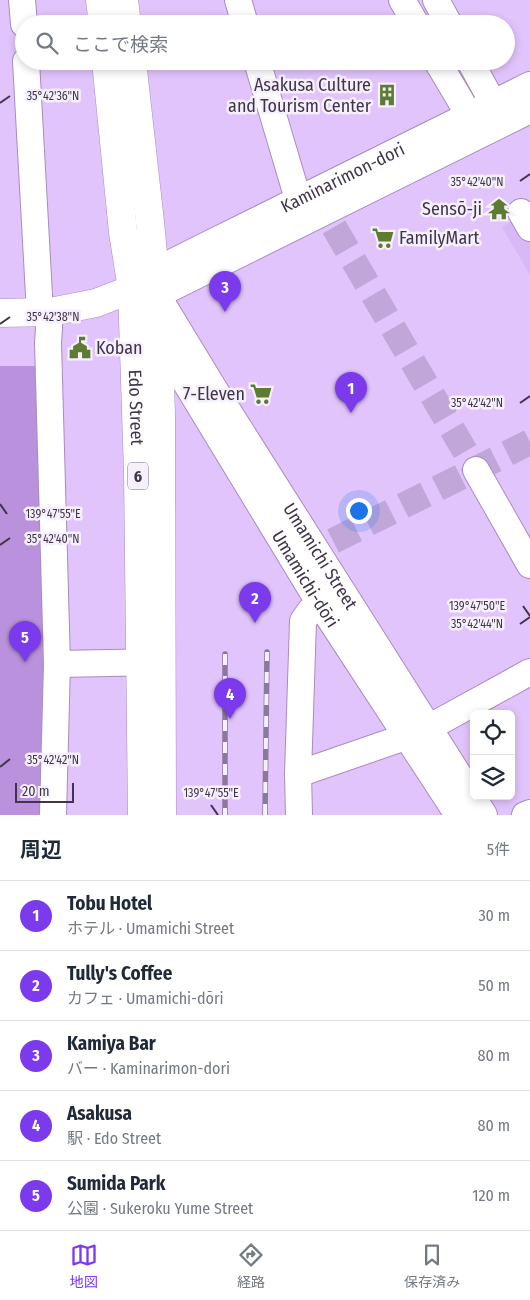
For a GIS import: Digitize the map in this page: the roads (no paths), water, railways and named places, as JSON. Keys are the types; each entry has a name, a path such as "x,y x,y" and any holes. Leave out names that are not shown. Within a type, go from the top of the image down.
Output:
{"main road":[{"path":"100,0 102,15"},
{"path":"124,0 126,15"},
{"name":"Edo Street","path":"107,70 123,232 148,285 137,457 162,815"},
{"name":"Edo Street","path":"133,70 148,285 159,339 161,425 142,815"},
{"path":"0,313 45,313 96,303 148,285"}],"street":[{"path":"238,0 242,15"},
{"path":"402,0 411,15"},
{"path":"436,0 444,15"},
{"path":"27,70 49,359 57,664 53,815"},
{"path":"260,70 298,199"},
{"path":"443,70 479,123"},
{"path":"475,70 493,103"},
{"name":"Kaminarimon-dori","path":"148,285 479,123 493,103 530,85"},
{"name":"Kaminarimon-dori","path":"148,285 298,199 479,123 530,110"},
{"name":"Umamichi Street","path":"148,285 418,732 484,815"},
{"name":"Umamichi-dōri","path":"159,339 320,604 418,732 458,815"},
{"path":"476,470 530,565"},
{"path":"299,815 298,774 303,621 310,611 320,604"},
{"path":"57,664 150,662"},
{"path":"298,774 418,732 530,672"},
{"path":"525,815 530,812"}],"tunnel":[{"path":"334,227 476,470"},
{"path":"333,541 530,442"}],"railway":[{"path":"265,815 267,652"},
{"path":"225,654 225,815"}],"place":[{"name":"Asakusa Culture and Tourism Center","path":"387,95"},
{"name":"Sensō-ji","path":"499,209"},
{"name":"FamilyMart","path":"383,238"},
{"name":"Kamiya Bar","path":"225,312"},
{"name":"Koban","path":"80,348"},
{"name":"7-Eleven","path":"261,394"},
{"name":"Tobu Hotel","path":"351,413"},
{"name":"Tully's Coffee","path":"255,623"},
{"name":"Sumida Park","path":"25,662"},
{"name":"Asakusa","path":"230,719"}]}
